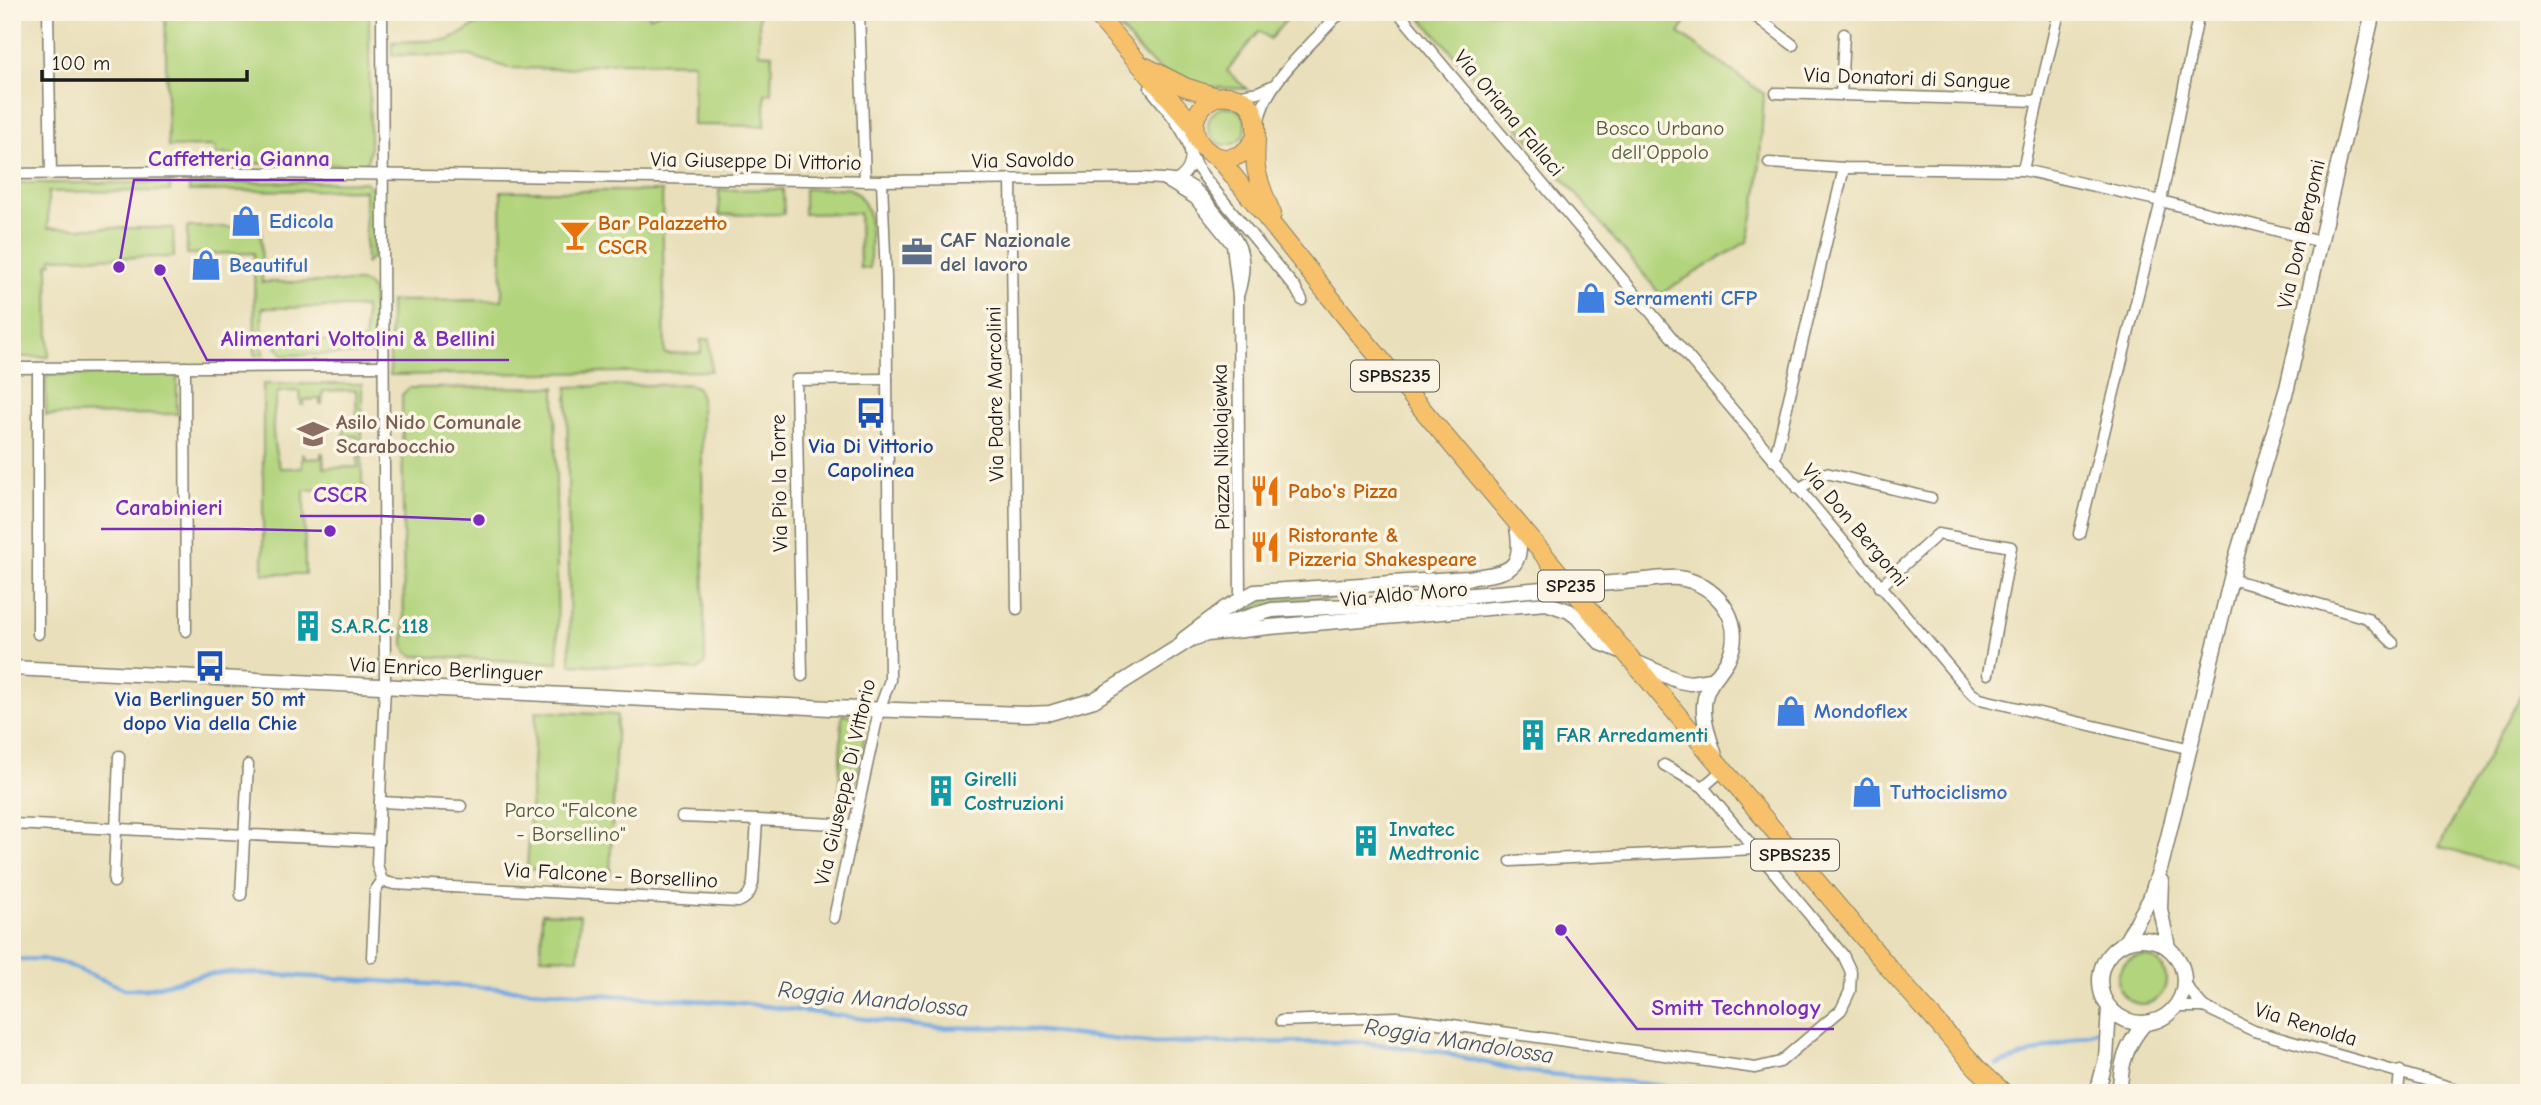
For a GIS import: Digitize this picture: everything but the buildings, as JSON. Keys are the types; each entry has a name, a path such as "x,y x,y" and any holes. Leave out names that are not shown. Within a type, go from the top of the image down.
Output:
{"main road":[{"path":"1094,12 1195,126"},
{"path":"1134,60 1161,76 1223,96 1247,104 1254,112 1256,135 1245,152 1237,157 1219,158 1209,154 1196,136 1195,126 1201,108 1223,96"},
{"name":"SPBS235","path":"1256,135 1255,164 1259,184 1278,230"},
{"name":"SPBS235","path":"1219,158 1324,290 1515,520"},
{"name":"SP235","path":"1515,520 1631,657"},
{"name":"SPBS235","path":"1631,657 1976,1068"},
{"path":"1976,1068 1992,1093"},
{"path":"1976,1068 2004,1093"}],"street":[{"path":"48,12 51,174"},
{"path":"372,957 374,891 382,881 377,864 385,687 382,12"},
{"path":"859,12 865,181"},
{"path":"1256,135 1260,113 1276,83 1344,12"},
{"name":"Via Oriana Fallaci","path":"1398,12 1562,207"},
{"path":"1750,12 1793,46"},
{"name":"Via Donatori di Sangue","path":"2023,170 2059,12"},
{"path":"2079,534 2161,201 2199,12"},
{"name":"Via Don Bergomi","path":"2109,1008 2101,994 2100,973 2109,954 2126,941 2150,899 2162,862 2231,579 2287,388 2373,12"},
{"path":"1841,94 1844,34"},
{"path":"1121,45 1142,79 1182,129 1190,152 1208,182 1296,289 1302,300"},
{"path":"1223,96 1244,96 1276,83"},
{"name":"Via Donatori di Sangue","path":"1776,93 2038,101"},
{"path":"1177,180 1188,168 1190,152"},
{"path":"1769,163 1844,168 2023,170 2161,201 2321,242"},
{"path":"1774,461 1844,168"},
{"name":"Via Giuseppe Di Vittorio","path":"12,174 171,172 882,181 890,680 878,709 834,918"},
{"name":"Via Savoldo","path":"882,181 1141,178 1177,180"},
{"name":"Via Padre Marcolini","path":"1011,179 1017,609"},
{"name":"Piazza Nikolajewka","path":"1164,180 1195,198 1232,245 1238,296 1240,598"},
{"name":"Piazza Nikolajewka","path":"1177,180 1200,193 1240,241 1243,279 1238,296"},
{"name":"Via Don Bergomi","path":"1562,207 1880,587 1961,682 1980,699 2191,749"},
{"path":"12,368 383,366"},
{"path":"185,367 186,631"},
{"path":"38,368 38,634"},
{"name":"Via Pio la Torre","path":"802,676 796,380 887,379"},
{"path":"1798,489 1826,473 1931,498"},
{"name":"Via Aldo Moro","path":"1177,646 1199,626 1240,598 1255,592 1468,578 1503,573 1510,568 1519,553 1520,543 1515,520"},
{"path":"1880,587 1938,534 2011,547 1988,674"},
{"path":"1240,598 1243,624 1272,610 1367,605 1677,578 1702,585 1719,599 1732,617 1735,636 1731,653 1722,669 1711,680 1704,707 1706,725 1720,765 1703,787"},
{"path":"2231,579 2367,618 2393,643"},
{"name":"Via Aldo Moro","path":"878,709 1050,713 1094,700 1191,639 1243,624 1270,627 1546,603 1563,608 1577,617 1601,643 1679,681 1690,683 1711,680"},
{"path":"1270,627 1367,605"},
{"name":"Via Enrico Berlinguer","path":"12,668 878,709"},
{"path":"114,882 119,756"},
{"path":"241,895 248,765"},
{"path":"1281,1021 1396,1017 1755,1068 1780,1062 1841,1010 1850,991 1850,972 1843,955 1703,787 1664,765"},
{"path":"380,802 460,806"},
{"path":"681,817 854,825"},
{"name":"Via Falcone - Borsellino","path":"382,881 394,884 738,902 746,899 751,892 757,820"},
{"path":"12,824 378,841"},
{"path":"1511,861 1755,849"},
{"name":"Via Don Bergomi","path":"2162,862 2160,909 2168,947 2180,962 2184,979"},
{"path":"2126,941 2148,939 2168,947"},
{"path":"2172,1011 2181,996 2184,979"},
{"name":"Via Renolda","path":"2184,979 2189,990 2204,1007 2254,1031 2471,1093"},
{"path":"2109,1008 2119,1017 2146,1023 2164,1017 2179,1007 2204,1007"},
{"path":"2097,1093 2106,1059 2109,1008"},
{"path":"2120,1093 2120,1071 2124,1053 2132,1038 2146,1023"},
{"path":"2398,1093 2400,1071"}],"green space":[{"path":"165,12 369,12 370,148 367,162 362,165 232,163 231,154 216,155 215,146 168,147"},
{"path":"497,12 647,12 650,17 660,12 759,12 759,53 772,54 771,93 765,94 765,126 693,125 694,63 617,62 560,69 508,68 471,56 392,55 392,42 450,40"},
{"path":"1105,12 1293,12 1270,39 1259,31 1227,71 1247,89 1208,87 1161,70 1145,57"},
{"name":"Bosco Urbano dell'Oppolo","path":"1416,12 1693,12 1679,33 1764,94 1758,191 1748,241 1660,294 1552,165"},
{"path":"1227,107 1241,112 1246,126 1241,140 1227,145 1213,140 1208,126 1213,112"},
{"path":"366,182 372,189 373,257 366,263 365,190 189,191 189,183"},
{"path":"12,183 170,183 170,191 48,192 48,228 173,228 174,257 52,258 52,263 48,264 49,357 12,357"},
{"path":"848,188 858,194 868,212 871,235 870,268 860,268 859,213 804,214 804,189"},
{"path":"783,189 784,214 719,215 719,190"},
{"path":"501,191 662,191 665,354 701,353 701,340 710,339 711,371 390,375 390,301 502,300"},
{"path":"187,227 261,227 262,282 367,284 373,292 374,354 284,355 276,347 276,341 365,341 365,307 262,308 263,355 255,355 254,253 187,254"},
{"path":"177,374 177,414 46,415 46,375"},
{"path":"263,384 362,384 362,483 368,494 344,494 343,489 304,490 305,574 263,574","holes":["356,390 357,420 344,421 344,436 357,436 358,467 324,468 321,453 321,458 305,459 302,454 302,468 280,468 273,430 278,392 300,391 301,405 304,405 304,400 320,399 322,404 323,391"]},
{"path":"688,384 697,387 701,398 705,664 698,670 570,664 567,387"},
{"path":"555,387 558,663 414,656 407,652 404,645 402,395 409,388"},
{"path":"1285,597 1340,598 1271,604 1245,611 1245,604 1255,600"},
{"path":"2525,688 2529,689 2529,873 2439,846"},
{"name":"Parco \"Falcone - Borsellino\"","path":"536,711 617,715 610,874 527,869"},
{"path":"842,714 860,723 864,730 864,741 849,802 846,809 838,812"},
{"path":"542,913 580,915 578,958 541,957"},
{"path":"2142,956 2159,963 2166,980 2159,997 2142,1004 2125,997 2118,980 2125,963"}],"waterway":[{"name":"Roggia Mandolossa","path":"12,960 41,959 63,963 125,989 146,989 202,975 232,972 740,1003 936,1028 1004,1027 1147,1043 1358,1042 1435,1051 1521,1071 1734,1093"},
{"path":"1997,1065 2099,1030"}],"place":[{"name":"Edicola","path":"246,221"},
{"name":"Bar Palazzetto CSCR","path":"575,235"},
{"name":"CAF Nazionale del lavoro","path":"917,252"},
{"name":"Beautiful","path":"206,265"},
{"name":"Caffetteria Gianna","path":"119,267"},
{"name":"Alimentari Voltolini & Bellini","path":"160,270"},
{"name":"Serramenti CFP","path":"1591,298"},
{"name":"Via Di Vittorio Capolinea","path":"871,413"},
{"name":"Asilo Nido Comunale Scarabocchio","path":"313,434"},
{"name":"Pabo's Pizza","path":"1265,491"},
{"name":"CSCR","path":"479,520"},
{"name":"Carabinieri","path":"330,531"},
{"name":"Ristorante & Pizzeria Shakespeare","path":"1265,547"},
{"name":"S.A.R.C. 118","path":"308,626"},
{"name":"Via Berlinguer 50 mt dopo Via della Chie","path":"210,666"},
{"name":"Mondoflex","path":"1791,711"},
{"name":"FAR Arredamenti","path":"1533,735"},
{"name":"Girelli Costruzioni","path":"941,791"},
{"name":"Tuttociclismo","path":"1867,792"},
{"name":"Invatec Medtronic","path":"1366,841"},
{"name":"Smitt Technology","path":"1561,930"}]}
